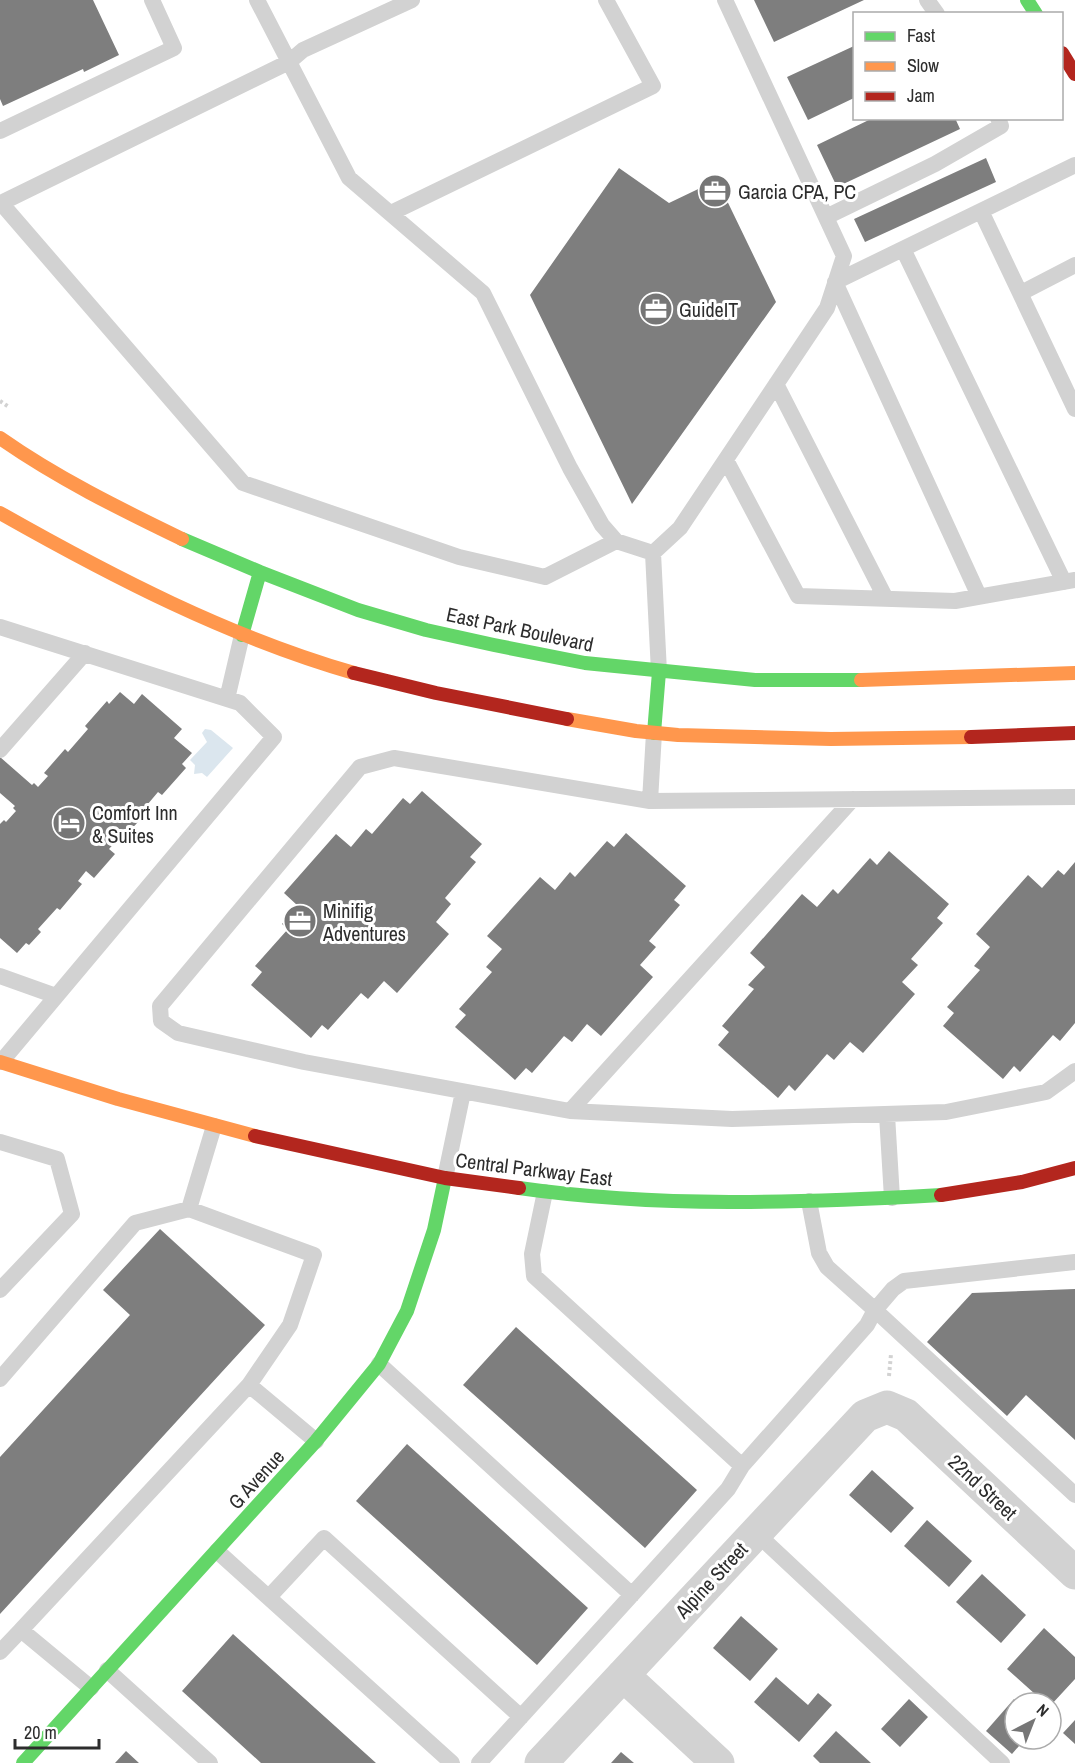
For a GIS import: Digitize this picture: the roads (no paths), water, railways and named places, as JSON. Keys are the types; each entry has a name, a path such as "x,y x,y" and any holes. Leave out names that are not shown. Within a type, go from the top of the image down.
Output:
{"main road":[{"path":"1063,55 1075,74"},
{"name":"East Park Boulevard","path":"0,438 23,454 124,511 195,545 358,610 426,630 585,663 755,680 821,681 1075,673"},
{"path":"0,513 88,563 242,635 314,661 392,684 563,718 654,733 833,740 963,739 1075,733"},
{"path":"242,635 260,572"},
{"path":"654,733 659,672"},
{"name":"Central Parkway East","path":"0,1062 214,1126 445,1178 545,1192 640,1201 726,1203 892,1198 956,1194 1022,1182 1075,1168"},
{"name":"G Avenue","path":"23,1763 316,1441 379,1364 407,1311 434,1230 445,1178"}],"street":[{"name":"Alpine Street","path":"541,1763 755,1532 888,1394"},
{"name":"22nd Street","path":"888,1394 906,1415 1075,1573"},
{"path":"623,1675 718,1763"}],"lane":[{"path":"0,131 174,48 152,0"},
{"path":"257,0 350,178 483,293 570,468 602,525 616,540 653,553"},
{"path":"412,0 303,50 289,62 1,203 243,483 459,557 545,577 616,540"},
{"path":"391,213 653,86 606,0"},
{"path":"653,553 680,528 827,308 844,256 726,0"},
{"path":"826,217 935,164 1001,126 999,120"},
{"path":"836,282 1075,165"},
{"path":"981,211 1075,409"},
{"path":"726,460 798,596 955,601 1069,581 903,249"},
{"path":"1021,293 1075,265"},
{"path":"836,282 979,596"},
{"path":"776,384 886,599"},
{"path":"653,553 659,672"},
{"path":"0,627 240,703 274,737 0,1062"},
{"path":"227,699 242,635"},
{"path":"0,750 85,653"},
{"path":"650,801 654,733"},
{"path":"1075,797 650,801 394,758 360,767 160,1006 160,1021 178,1033 304,1062 570,1111 732,1119 946,1112 1046,1092 1075,1071"},
{"path":"570,1111 852,799"},
{"path":"0,976 56,996"},
{"path":"445,1178 463,1092"},
{"path":"887,1115 892,1198"},
{"path":"189,1209 214,1126"},
{"path":"0,1142 57,1159 72,1214 0,1290"},
{"path":"545,1192 532,1254 534,1275 742,1466"},
{"path":"809,1201 819,1253 826,1267 1075,1495"},
{"path":"0,1379 135,1223 189,1209 314,1256 290,1325 249,1385 0,1652"},
{"path":"479,1763 728,1489 742,1466 867,1325 875,1310 893,1289 904,1281 1075,1262"},
{"path":"379,1364 632,1595"},
{"path":"249,1385 316,1441"},
{"path":"755,1532 1002,1763"},
{"path":"269,1597 324,1538 521,1717"},
{"path":"217,1551 452,1763"},
{"path":"21,1630 91,1688"},
{"path":"107,1670 210,1763"}],"place":[{"name":"Garcia CPA, PC","path":"715,191"},
{"name":"GuideIT","path":"656,309"},
{"name":"Comfort Inn & Suites","path":"69,823"},
{"name":"Minifig Adventures","path":"300,921"}]}
